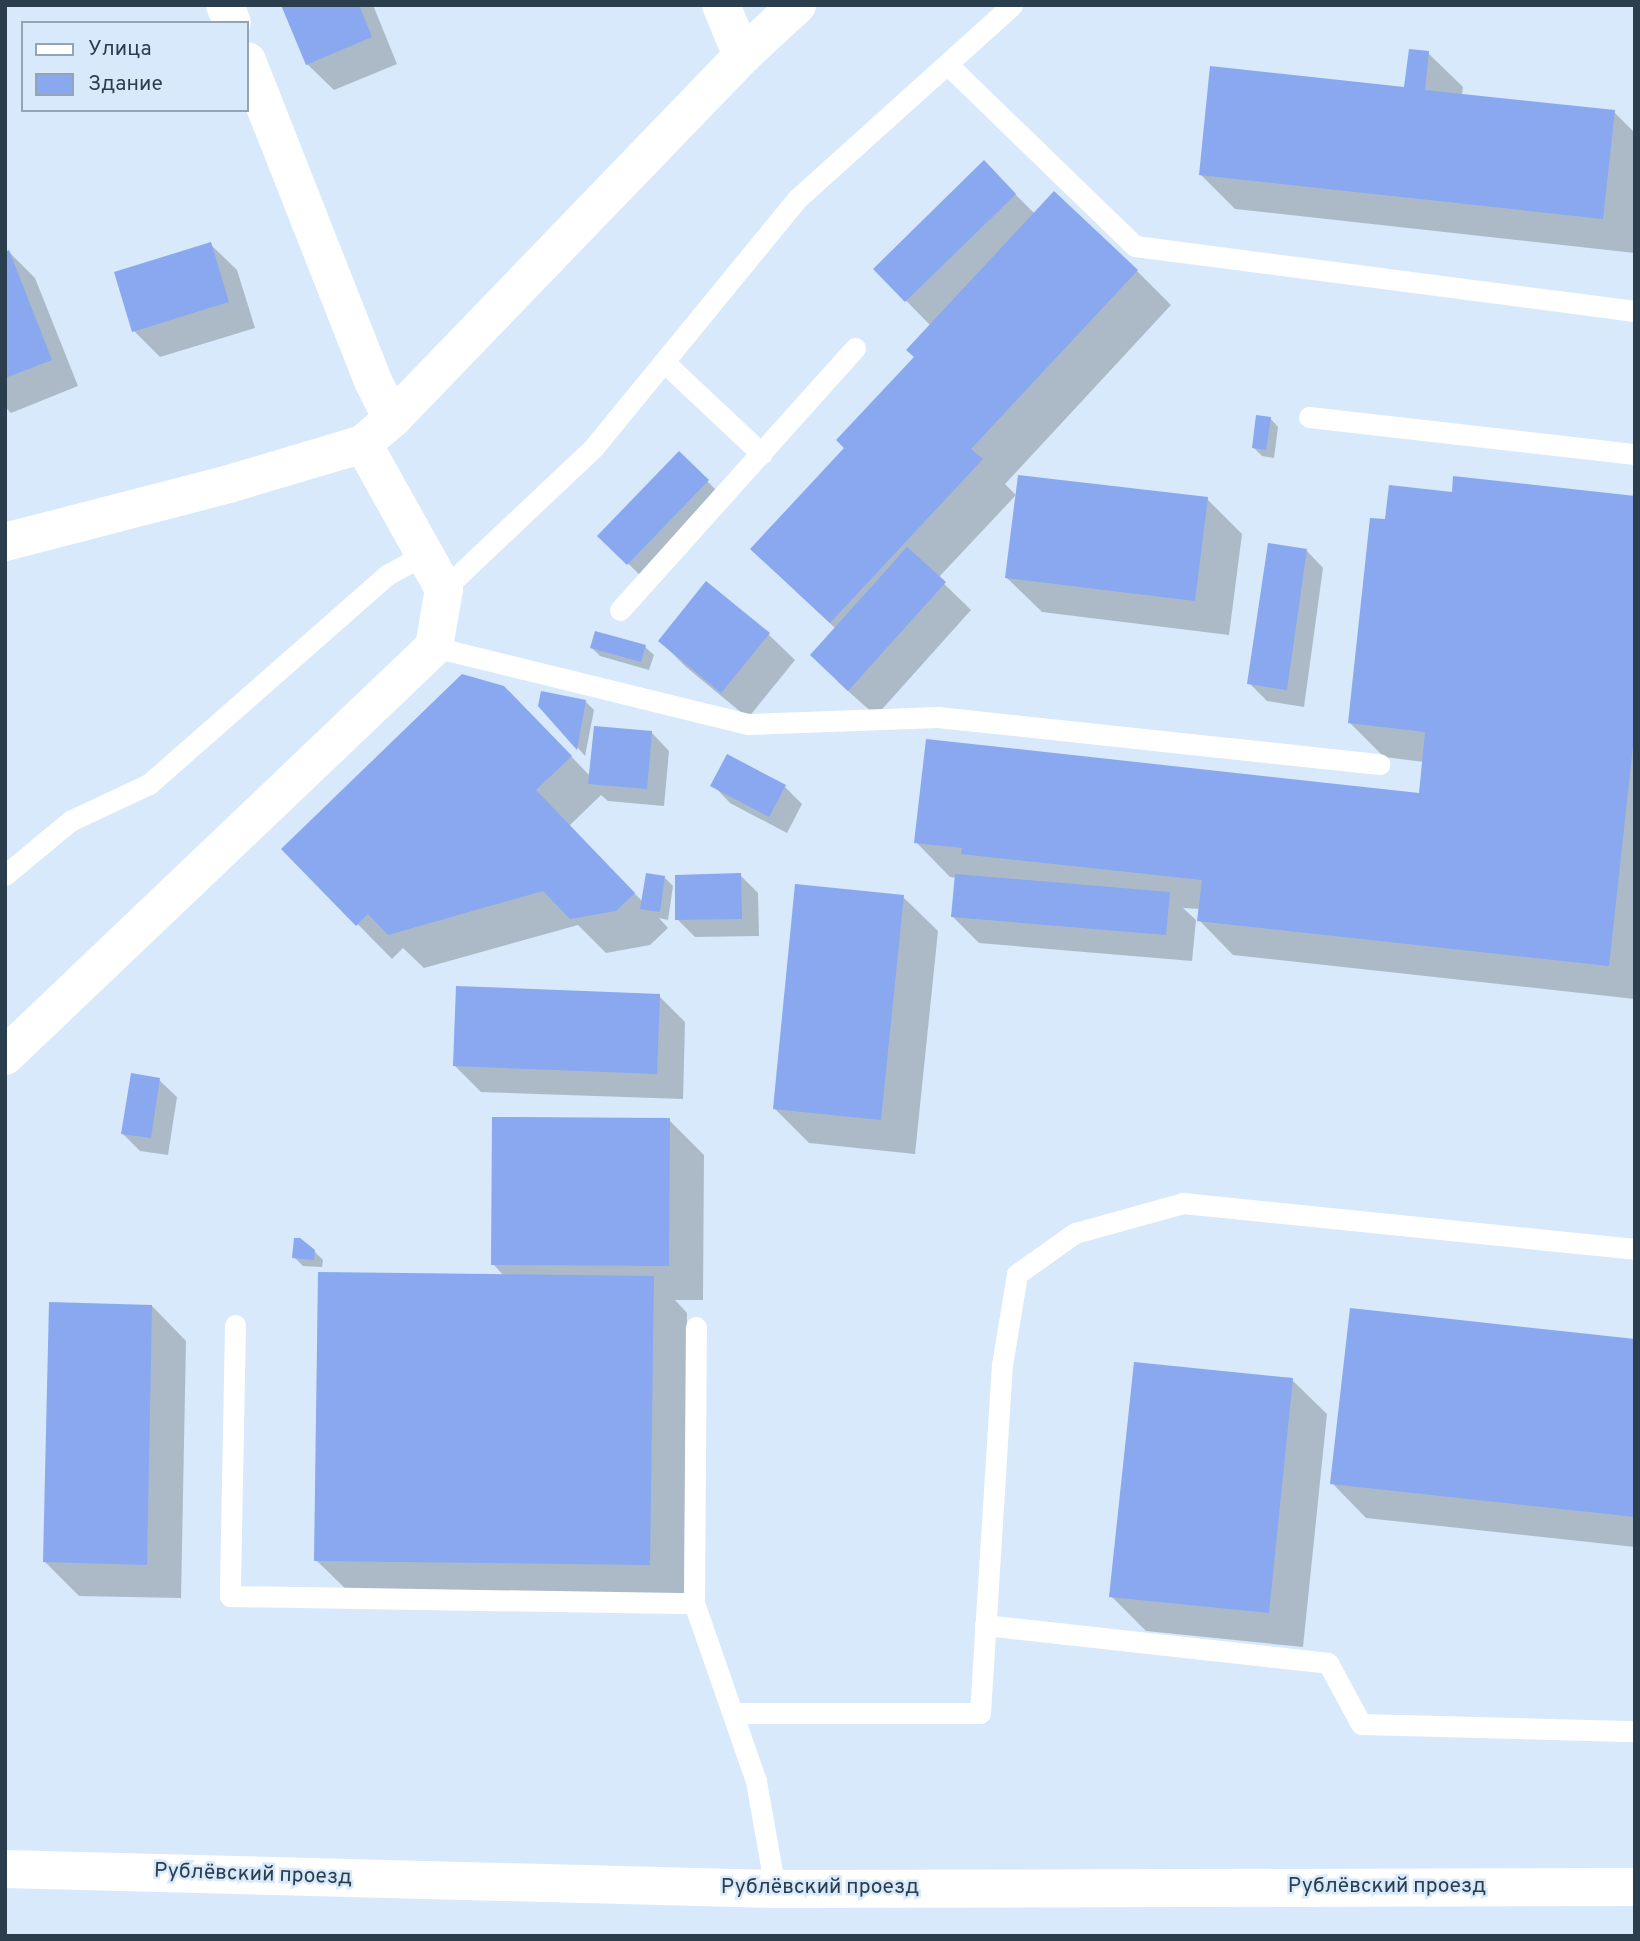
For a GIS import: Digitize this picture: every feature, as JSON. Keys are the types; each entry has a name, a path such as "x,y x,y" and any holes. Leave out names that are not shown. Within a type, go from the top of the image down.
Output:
{"street":[{"path":"721,5 743,56"},
{"path":"5,542 229,484 363,444 392,419 743,56 797,5"},
{"path":"248,64 373,381 392,419"},
{"path":"5,1056 434,647 444,589 363,444"},
{"name":"Рублёвский проезд","path":"5,1869 775,1889 1635,1887"}],"lane":[{"path":"444,589 594,447 798,198 1012,5"},
{"path":"947,64 1135,246 1635,310"},
{"path":"620,610 855,348"},
{"path":"664,362 762,454"},
{"path":"1309,417 1635,454"},
{"path":"5,876 70,821 149,784 387,575 425,554"},
{"path":"434,647 748,724 939,717 1380,764"},
{"path":"734,1713 980,1713 1002,1365 1017,1275 1075,1233 1183,1203 1635,1249"},
{"path":"235,1325 230,1596 694,1602"},
{"path":"696,1327 694,1602 756,1781 775,1889"},
{"path":"985,1625 1328,1663 1361,1724 1635,1731"}],"building":[{"path":"281,5 359,5 372,37 306,65"},
{"path":"1409,49 1429,51 1425,90 1615,110 1603,219 1199,175 1210,66 1404,87"},
{"path":"984,160 1016,194 905,302 873,269"},
{"path":"1054,191 1138,270 971,449 983,459 830,623 750,549 844,448 836,440 914,357 906,350"},
{"path":"211,242 229,302 132,332 114,272"},
{"path":"9,250 52,360 5,378 5,252"},
{"path":"1256,415 1271,417 1266,450 1252,448"},
{"path":"679,451 709,480 627,565 597,536"},
{"path":"1018,475 1208,497 1195,601 1005,578"},
{"path":"1453,476 1635,496 1635,728 1609,966 1197,921 1202,880 961,854 962,848 914,843 926,739 1419,793 1425,732 1348,723 1370,518 1385,519 1389,485 1452,492"},
{"path":"1268,543 1307,549 1287,690 1247,684"},
{"path":"907,547 946,582 848,691 810,655"},
{"path":"706,581 770,633 721,693 658,641"},
{"path":"595,631 646,645 641,662 590,648"},
{"path":"462,674 504,686 572,756 536,790 635,893 616,911 570,919 543,891 388,935 368,914 356,926 281,849"},
{"path":"541,691 586,700 577,750 538,706"},
{"path":"594,726 652,731 647,789 588,784"},
{"path":"727,754 786,785 769,817 710,786"},
{"path":"646,873 665,876 660,912 640,909"},
{"path":"741,873 742,919 675,920 675,875"},
{"path":"955,874 1170,892 1166,935 951,917"},
{"path":"795,884 904,895 881,1120 773,1109"},
{"path":"456,986 660,994 657,1074 453,1066"},
{"path":"131,1073 160,1078 151,1138 121,1134"},
{"path":"492,1117 670,1118 669,1266 491,1265"},
{"path":"294,1238 300,1238 315,1250 314,1260 292,1258"},
{"path":"318,1272 654,1276 650,1565 314,1561"},
{"path":"49,1302 152,1305 147,1565 43,1562"},
{"path":"1350,1308 1635,1339 1635,1517 1330,1484"},
{"path":"1134,1362 1293,1378 1269,1613 1109,1597"}]}
